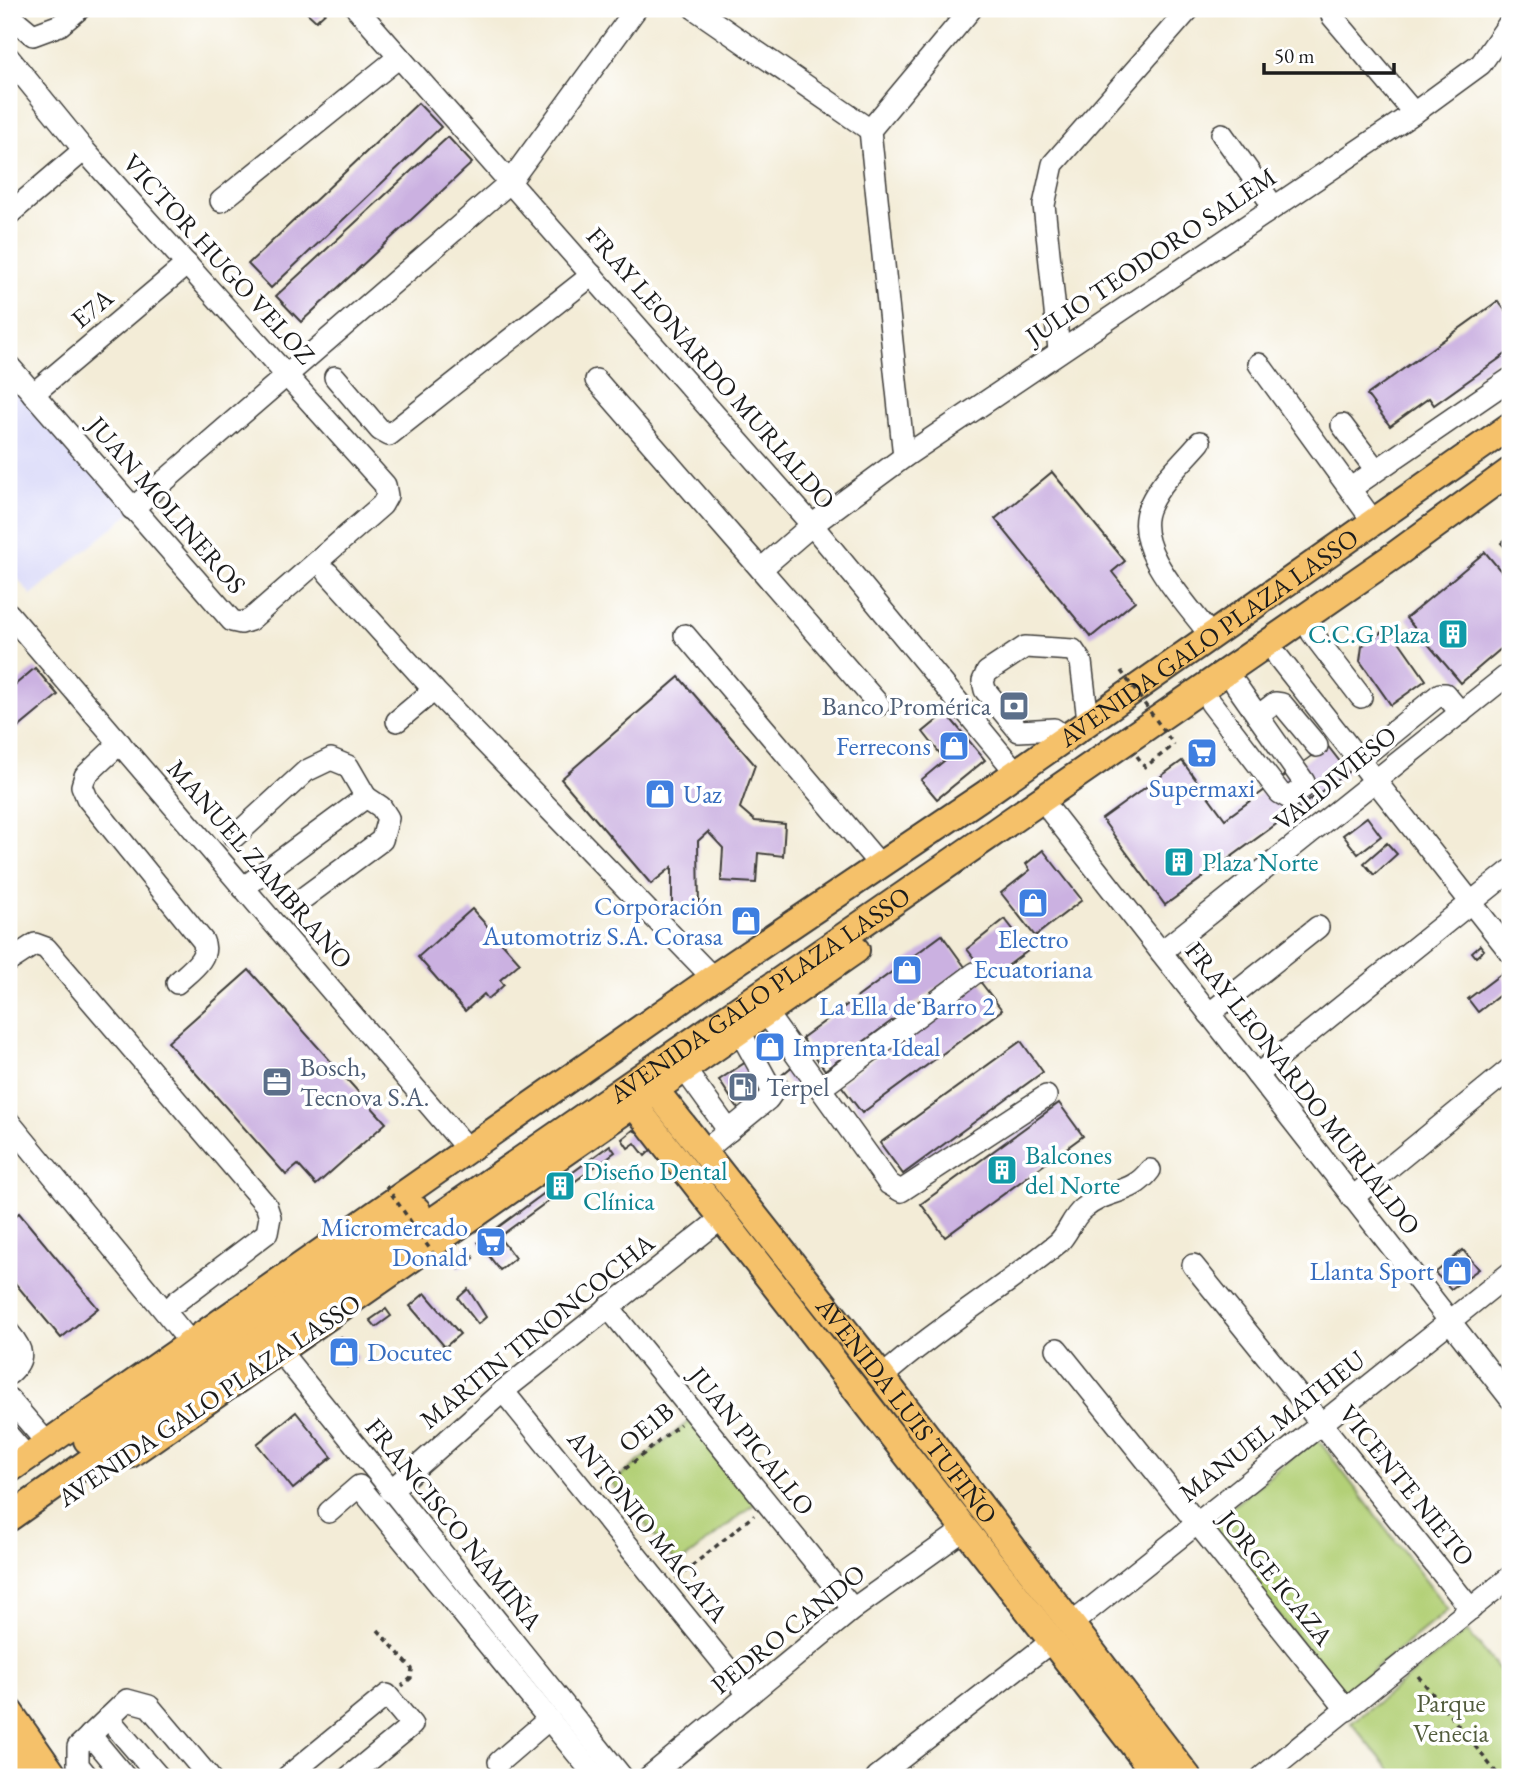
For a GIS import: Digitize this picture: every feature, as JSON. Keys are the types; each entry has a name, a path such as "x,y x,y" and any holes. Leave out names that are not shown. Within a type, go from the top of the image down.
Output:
{"main road":[{"name":"AVENIDA GALO PLAZA LASSO","path":"628,1076 713,978 880,865 1510,426"},
{"name":"AVENIDA GALO PLAZA LASSO","path":"9,1518 262,1328 628,1076 1510,454"},
{"name":"AVENIDA GALO PLAZA LASSO","path":"9,1496 262,1328 1395,555 1510,471"},
{"name":"AVENIDA GALO PLAZA LASSO","path":"9,1536 262,1328 468,1150 628,1076 685,1070 1278,657 1510,491"},
{"name":"AVENIDA LUIS TUFIÑO","path":"628,1076 703,1152 881,1377 996,1550 1119,1710 1158,1777"},
{"name":"AVENIDA LUIS TUFIÑO","path":"628,1076 722,1218 965,1529 996,1550"},
{"name":"AVENIDA GALO PLAZA LASSO","path":"28,1457 190,1342 262,1328"},
{"name":"AVENIDA LUIS TUFIÑO","path":"1119,1710 1188,1777"},
{"path":"9,1711 55,1777"},
{"path":"9,1752 26,1777"}],"street":[{"path":"9,15 33,34 60,25 79,9"},
{"name":"FRAY LEONARDO MURIALDO","path":"357,9 812,525 1015,771"},
{"path":"132,509 509,183 636,9"},
{"path":"695,9 870,130"},
{"path":"904,457 870,130 971,9"},
{"path":"1059,350 1044,205 1053,164 1189,9"},
{"path":"1332,16 1414,113"},
{"name":"JULIO TEODORO SALEM","path":"761,569 812,525 904,457 1414,113 1481,64 1510,22"},
{"path":"221,201 399,57"},
{"name":"VICTOR HUGO VELOZ","path":"9,58 84,150 384,485 387,496"},
{"path":"1222,134 1274,207"},
{"path":"9,214 84,150"},
{"name":"E7A","path":"33,394 187,264"},
{"path":"335,377 380,430 389,435 592,275"},
{"path":"1259,364 1373,521"},
{"name":"JUAN MOLINEROS","path":"9,366 232,621 241,623 250,620 373,513 387,496"},
{"path":"1351,488 1510,379"},
{"path":"596,380 879,705"},
{"path":"1342,425 1376,470"},
{"path":"1200,442 1155,496 1149,506 1144,533 1153,557 1210,635"},
{"path":"328,573 434,690 713,978"},
{"name":"MANUEL ZAMBRANO","path":"13,627 120,743 468,1150"},
{"path":"1312,633 1361,696"},
{"path":"685,635 880,865"},
{"path":"1064,737 1054,729 1019,731 985,690 987,672 1025,647 1073,650 1081,662 1088,720"},
{"path":"1278,657 1510,952"},
{"name":"VALDIVIESO","path":"1161,952 1510,673"},
{"path":"1211,703 1280,793 1289,798 1304,787 1304,782 1236,685"},
{"path":"397,721 434,690"},
{"path":"1359,761 1440,694 1445,694 1461,713"},
{"path":"1258,716 1275,703 1282,704 1317,746"},
{"path":"120,743 85,776 82,786 88,798 203,941 206,948 204,956 177,983"},
{"path":"234,837 306,771 331,758 348,766 366,797 381,807 388,818 382,840 302,900"},
{"path":"243,888 366,797"},
{"name":"FRAY LEONARDO MURIALDO","path":"1052,813 1510,1398"},
{"path":"1257,1075 1510,871"},
{"path":"1209,1014 1318,927"},
{"path":"9,961 35,944 46,948 266,1205 270,1217 267,1233 176,1302"},
{"path":"821,1088 975,973"},
{"path":"766,1013 889,1184 901,1191 1046,1096"},
{"path":"703,1152 773,1092 740,1032"},
{"path":"1352,1198 1510,1069"},
{"path":"685,1070 729,1130"},
{"path":"9,1122 190,1342"},
{"path":"881,1377 1061,1241 1082,1209 1108,1192 1125,1191 1140,1184 1150,1170"},
{"name":"MARTIN TINONCOCHA","path":"390,1491 503,1391 722,1218"},
{"name":"VICENTE NIETO","path":"1193,1265 1471,1609"},
{"name":"MANUEL MATHEU","path":"877,1777 1510,1273"},
{"name":"JUAN PICALLO","path":"608,1307 853,1609"},
{"name":"FRANCISCO NAMIÑA","path":"262,1328 622,1777"},
{"path":"9,1333 20,1345 22,1354 18,1365 9,1374"},
{"name":"JORGE ICAZA","path":"1057,1349 1347,1710"},
{"name":"ANTONIO MACATA","path":"503,1391 749,1695"},
{"path":"9,1399 28,1457"},
{"path":"9,1436 28,1457"},
{"path":"329,1512 359,1486 596,1777"},
{"name":"PEDRO CANDO","path":"649,1777 853,1609 965,1529"},
{"path":"1262,1777 1510,1577"},
{"path":"286,1777 387,1695 412,1726 349,1777"},
{"path":"88,1777 78,1765 78,1747 127,1700 149,1706 209,1777"},
{"path":"108,1718 159,1777"},
{"path":"499,1762 549,1719"},
{"path":"90,1735 125,1777"}],"path":[{"path":"1121,671 1174,745 1145,767 1136,754"},
{"path":"386,1186 439,1262"},
{"name":"OE1B","path":"590,1498 694,1413"},
{"path":"664,1590 767,1505"},
{"path":"379,1630 414,1674 389,1697"},
{"path":"1407,1662 1500,1777"}],"shaded area":[{"path":"9,357 139,506 31,595 9,568"}],"green space":[{"path":"697,1415 763,1497 678,1565 612,1483"},
{"path":"1317,1438 1448,1610 1342,1695 1208,1526"},
{"name":"Parque Venecia","path":"1467,1631 1510,1682 1510,1777 1396,1777 1351,1723"}],"building":[{"path":"303,9 329,9 316,21"},
{"path":"418,103 441,127 271,288 248,264"},
{"path":"448,137 472,163 301,322 276,296"},
{"path":"1498,301 1510,317 1510,351 1434,405 1429,398 1390,426 1367,395"},
{"path":"1052,472 1125,561 1112,572 1135,601 1091,637 995,519"},
{"path":"1510,535 1510,553 1501,543"},
{"path":"1485,552 1510,582 1510,641 1461,683 1406,618"},
{"path":"1389,627 1426,680 1391,705 1360,661 1362,646"},
{"path":"35,668 58,695 18,728 9,717 9,690"},
{"name":"Uaz","path":"679,677 755,765 740,808 755,821 785,824 783,856 758,853 756,883 721,881 723,848 708,832 698,841 699,909 672,909 672,867 651,884 561,779"},
{"name":"Ferrecons","path":"946,713 985,760 937,799 921,780 945,760 923,732"},
{"name":"Plaza Norte","path":"1327,745 1348,772 1165,905 1102,819 1182,761 1225,819"},
{"path":"1367,817 1381,836 1358,854 1343,835"},
{"path":"1387,843 1397,854 1374,875 1364,863"},
{"path":"1043,850 1082,900 1035,936 1001,893 1030,870 1026,864"},
{"path":"472,909 520,963 500,980 504,985 494,994 488,999 484,994 465,1011 418,957"},
{"path":"1005,919 1029,950 990,979 967,949"},
{"path":"942,935 965,967 825,1070 802,1038"},
{"path":"1480,945 1484,950 1476,957 1472,952"},
{"name":"Bosch, Tecnova S.A.","path":"249,970 386,1123 316,1185 298,1165 286,1175 168,1042"},
{"path":"1501,974 1510,987 1478,1012 1468,999"},
{"path":"979,980 1002,1010 862,1113 840,1084"},
{"name":"Imprenta Ideal","path":"772,1039 777,1046 768,1054 762,1048"},
{"name":"Balcones del Norte","path":"1021,1041 1043,1072 903,1174 880,1143"},
{"name":"Terpel","path":"746,1062 767,1094 740,1112 719,1080"},
{"path":"795,1064 813,1086 799,1097 782,1075"},
{"name":"Balcones del Norte","path":"1059,1103 1083,1136 945,1237 921,1204"},
{"path":"633,1130 639,1133 652,1149 645,1156 635,1143 628,1148 622,1139"},
{"path":"610,1145 615,1152 499,1237 515,1258 500,1270 478,1242"},
{"path":"19,1213 98,1308 61,1338 9,1276 9,1221"},
{"path":"468,1249 474,1258 459,1269 453,1260"},
{"name":"Llanta Sport","path":"1463,1250 1479,1269 1451,1289 1435,1273"},
{"path":"468,1289 486,1317 478,1324 458,1298"},
{"path":"425,1293 460,1334 445,1347 410,1306"},
{"path":"386,1309 391,1316 376,1327 370,1320"},
{"name":"Docutec","path":"341,1337 358,1358 348,1367 330,1346"},
{"path":"296,1412 332,1457 293,1489 257,1444"}],"place":[{"name":"C.C.G Plaza","path":"1453,634"},
{"name":"Banco Promérica","path":"1014,706"},
{"name":"Ferrecons","path":"954,746"},
{"name":"Supermaxi","path":"1202,753"},
{"name":"Uaz","path":"660,794"},
{"name":"Plaza Norte","path":"1179,862"},
{"name":"Electro Ecuatoriana","path":"1033,903"},
{"name":"Corporación Automotriz S.A. Corasa","path":"746,921"},
{"name":"La Ella de Barro 2","path":"907,970"},
{"name":"Imprenta Ideal","path":"770,1047"},
{"name":"Bosch, Tecnova S.A.","path":"277,1082"},
{"name":"Terpel","path":"743,1087"},
{"name":"Balcones del Norte","path":"1002,1170"},
{"name":"Diseño Dental Clínica","path":"560,1186"},
{"name":"Micromercado Donald","path":"491,1242"},
{"name":"Llanta Sport","path":"1457,1271"},
{"name":"Docutec","path":"344,1352"}]}
